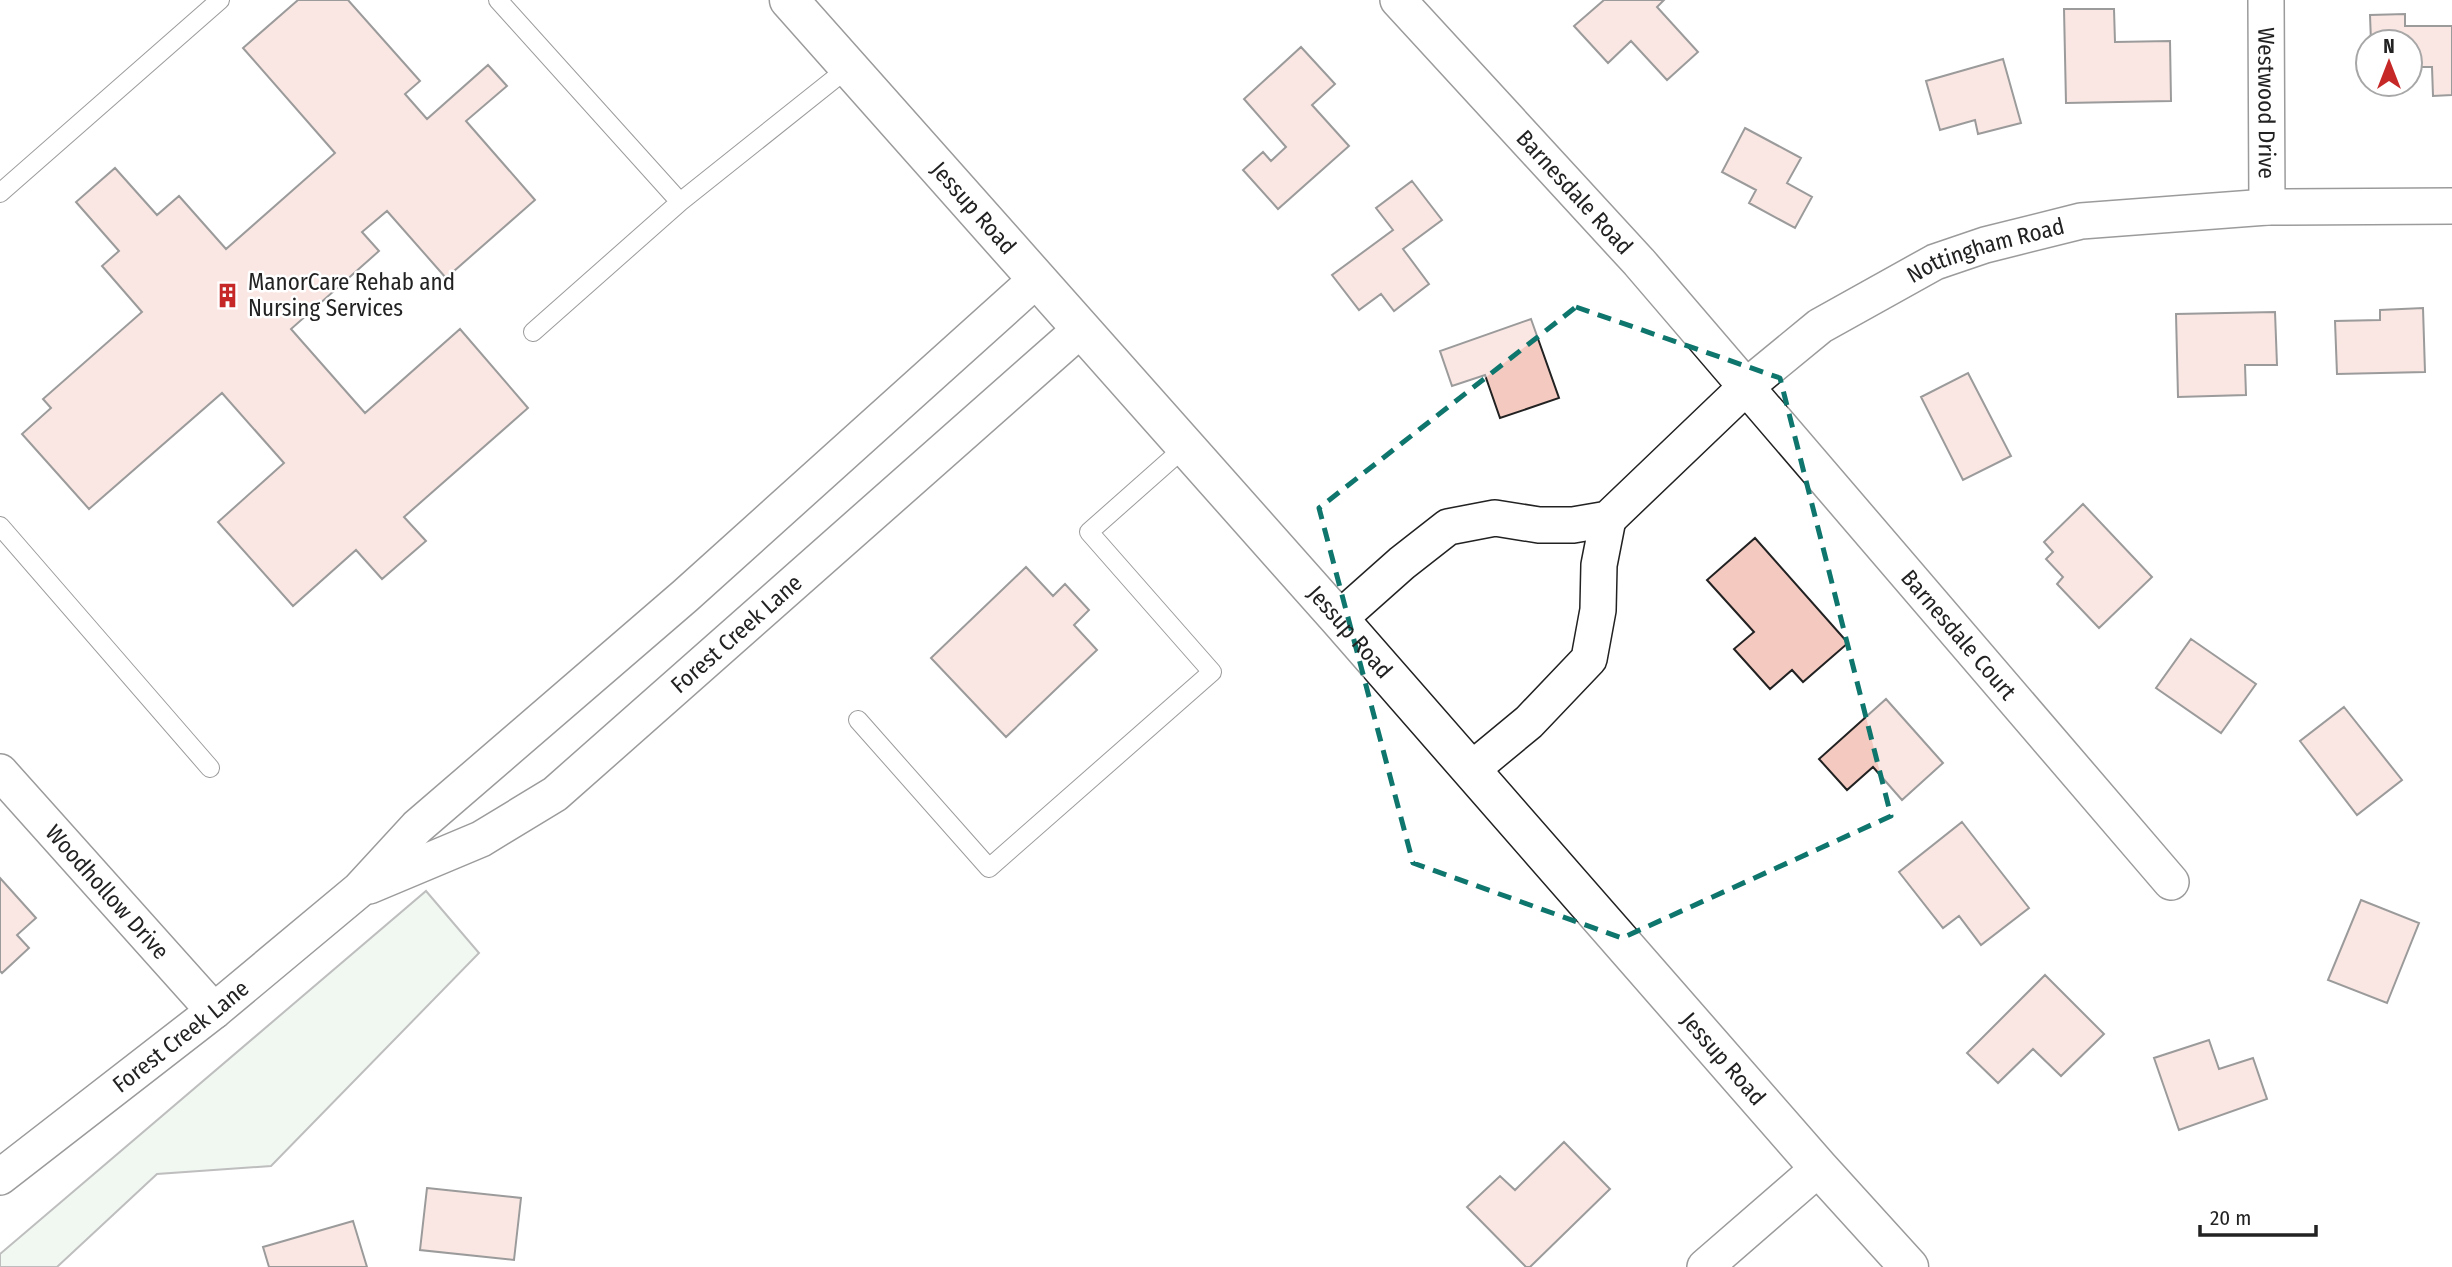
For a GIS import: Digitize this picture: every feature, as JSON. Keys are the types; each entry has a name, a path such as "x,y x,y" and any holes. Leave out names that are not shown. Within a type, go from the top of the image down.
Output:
{"street":[{"name":"Jessup Road","path":"789,0 1339,619 1819,1168 1909,1267"},
{"name":"Barnesdale Road","path":"1398,0 1639,262 1747,386"},
{"name":"Westwood Drive","path":"2266,0 2267,207"},
{"name":"Nottingham Road","path":"1608,519 1747,386 1820,326 1934,262 1985,245 2081,220 2267,207 2452,206"},
{"name":"Forest Creek Lane","path":"0,1177 214,1011 359,890 417,827 685,596 1037,279"},
{"name":"Forest Creek Lane","path":"359,890 481,839 555,794 1081,329"},
{"name":"Barnesdale Court","path":"1747,386 2171,882"},
{"path":"1339,619 1402,563 1448,527 1495,519 1539,526 1573,526 1608,519 1599,565 1598,610 1589,659 1529,722 1471,770"},
{"name":"Woodhollow Drive","path":"0,772 214,1011"},
{"path":"1705,1267 1819,1168"}],"lane":[{"path":"0,193 220,0"},
{"path":"498,0 680,202"},
{"path":"533,332 680,202 848,68"},
{"path":"858,720 989,868 1212,671 1089,532 1185,447"},
{"path":"0,526 210,768"}],"highlighted area":[{"path":"1576,307 1780,378 1891,816 1622,938 1413,863 1319,508"}],"green space":[{"path":"426,891 479,953 271,1166 157,1174 57,1267 0,1267 0,1254"}],"building":[{"name":"ManorCare Rehab and Nursing Services","path":"298,0 348,0 420,81 405,94 427,119 488,65 507,86 466,121 535,200 446,278 387,211 362,232 379,251 291,329 365,413 460,329 528,408 404,517 426,541 382,579 356,550 293,606 218,522 284,463 222,393 89,509 22,434 51,408 43,399 142,312 102,266 119,251 76,202 115,168 157,215 179,196 226,249 335,153 243,48"},
{"path":"1604,0 1664,0 1657,7 1698,52 1667,80 1631,41 1608,63 1574,26"},
{"path":"2064,9 2114,9 2115,42 2170,41 2171,101 2066,103"},
{"path":"2405,14 2405,26 2452,26 2452,95 2433,96 2432,67 2424,67 2424,28 2370,28 2370,15"},
{"path":"1301,47 1335,84 1312,105 1349,146 1278,209 1243,170 1263,152 1271,161 1286,147 1244,99"},
{"path":"2003,59 2021,123 1978,134 1975,120 1940,130 1926,81"},
{"path":"1745,128 1801,158 1787,183 1812,197 1795,228 1749,203 1756,190 1722,172"},
{"path":"1412,181 1442,220 1403,249 1429,284 1394,311 1381,294 1359,310 1332,275 1393,230 1376,208"},
{"path":"2423,308 2425,372 2337,374 2335,321 2380,320 2380,310"},
{"path":"2275,312 2277,365 2245,365 2246,395 2178,397 2176,314"},
{"path":"1531,319 1559,398 1500,418 1485,375 1452,386 1440,351"},
{"path":"1968,373 2011,456 1963,480 1921,397"},
{"path":"2083,504 2152,577 2099,628 2057,584 2063,577 2046,559 2053,552 2044,542"},
{"path":"1755,538 1848,643 1803,682 1792,670 1770,689 1734,649 1754,632 1707,580"},
{"path":"1026,567 1053,596 1065,584 1089,610 1074,625 1097,650 1006,737 931,658"},
{"path":"2191,639 2256,684 2221,733 2156,688"},
{"path":"1886,699 1943,763 1902,800 1873,767 1847,790 1819,759"},
{"path":"2344,707 2402,780 2357,815 2300,741"},
{"path":"1962,822 2029,908 1981,945 1959,916 1943,928 1899,872"},
{"path":"0,878 36,918 17,935 29,948 2,973 0,971"},
{"path":"2361,900 2419,923 2387,1003 2328,980"},
{"path":"2045,975 2104,1034 2061,1076 2033,1049 1998,1083 1967,1053"},
{"path":"2209,1040 2219,1069 2253,1058 2267,1099 2179,1130 2154,1058"},
{"path":"1564,1142 1610,1189 1530,1267 1526,1267 1467,1207 1500,1176 1515,1190"},
{"path":"427,1188 521,1198 514,1260 420,1250"},
{"path":"353,1221 367,1267 269,1267 263,1247"}],"place":[{"name":"ManorCare Rehab and Nursing Services","path":"228,295"}]}
